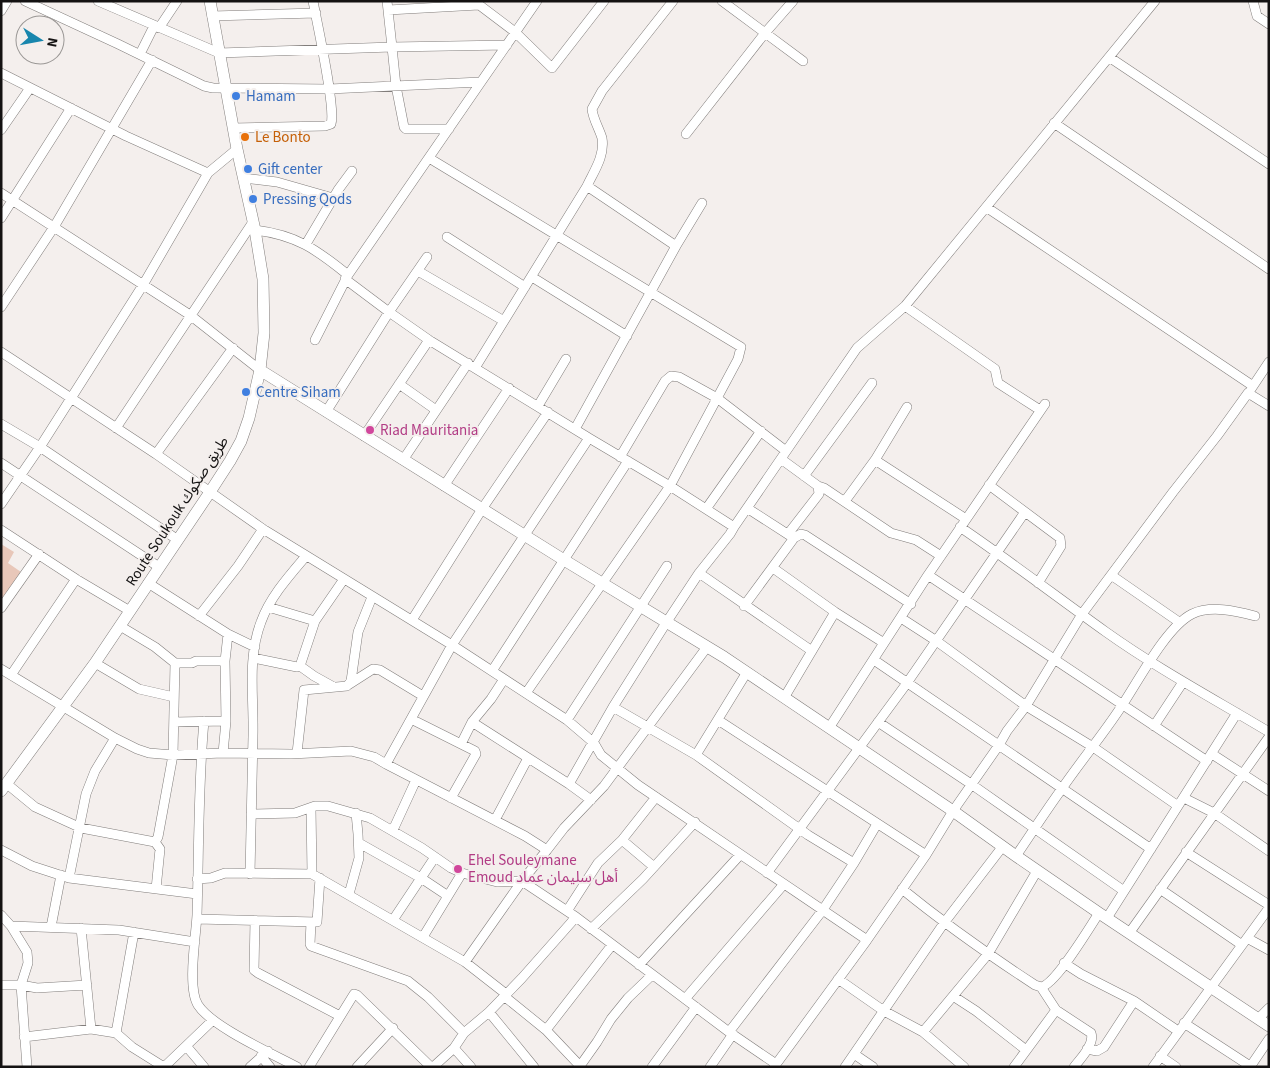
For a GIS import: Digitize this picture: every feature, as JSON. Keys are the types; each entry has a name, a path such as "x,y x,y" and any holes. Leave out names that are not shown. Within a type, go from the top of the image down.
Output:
{"street":[{"path":"25,1 204,86 226,89 329,89 481,82"},
{"path":"98,1 116,5 157,27 219,53 507,45"},
{"path":"140,54 176,1"},
{"name":"Route Soukouk طريق صكوك","path":"4,787 95,663 210,492 241,441 249,418 260,370 265,319 263,279 210,1"},
{"path":"233,128 325,126 331,124 329,89 314,1"},
{"path":"315,340 347,277 537,1"},
{"path":"449,129 406,129 404,127 396,86 388,6 476,3 516,32 552,68 604,1"},
{"path":"403,460 436,410 504,321 587,186 602,154 602,138 593,118 592,109 602,91 673,1"},
{"path":"722,1 803,61"},
{"path":"686,134 765,33 793,1"},
{"path":"569,784 613,707 666,623 699,573 730,534 856,348 905,306 1155,1"},
{"path":"1253,1 1257,16 1269,24"},
{"path":"212,16 316,13"},
{"path":"1109,57 1269,164"},
{"path":"1,308 54,227 152,60"},
{"path":"1,73 113,129 208,173"},
{"path":"1,130 30,88"},
{"path":"1,218 71,108"},
{"path":"1054,123 1269,269"},
{"path":"1,504 40,447 143,285 208,173 237,149"},
{"path":"429,158 741,347 738,359 670,486 526,693"},
{"path":"306,244 333,198 352,172"},
{"path":"243,178 277,182 333,198"},
{"path":"587,186 676,246"},
{"path":"1,193 190,316 260,370 524,536 747,672 1269,1026"},
{"path":"575,429 676,246 702,203"},
{"path":"986,207 1250,390 1269,406"},
{"path":"116,428 190,316 254,226 283,234 306,244 328,258 347,277 389,312 429,340 670,486 734,527"},
{"path":"446,237 526,287"},
{"path":"326,412 389,312 427,257"},
{"path":"418,271 504,321"},
{"path":"532,277 627,336"},
{"path":"829,728 902,618 928,575 1043,407 998,383 995,369 905,306"},
{"path":"364,436 429,340"},
{"path":"156,454 233,348"},
{"path":"1,352 156,454 263,529 452,644 567,720 594,743 601,755 656,797 867,940"},
{"path":"538,406 566,359"},
{"path":"251,814 295,814 315,806 328,806 370,818 393,830 451,868 462,873 496,882 522,881 567,911 775,1065 867,940 926,855 953,811 1026,706 1082,614 1217,436 1269,362"},
{"path":"492,671 564,560 624,459 665,381 671,376 679,378 717,398 786,450"},
{"path":"804,476 872,383"},
{"path":"399,384 436,410"},
{"path":"444,486 509,388"},
{"path":"845,502 875,460 907,407"},
{"path":"412,620 482,509 548,412"},
{"path":"1,424 40,447 178,540"},
{"path":"706,509 760,431"},
{"path":"386,764 452,644 589,438"},
{"path":"780,459 891,533 916,540 941,556"},
{"path":"875,460 963,523 997,552 1106,632 1183,682 1269,732"},
{"path":"1,463 159,567"},
{"path":"989,485 1060,538 1062,546 1038,583"},
{"path":"744,606 773,568 819,494 818,486"},
{"path":"747,508 792,536 805,535 911,604"},
{"path":"766,873 906,684 1025,512"},
{"path":"199,616 238,566 263,529"},
{"path":"1,530 130,611"},
{"path":"1,608 39,554"},
{"path":"250,874 253,658 260,623 268,607 278,591 306,556"},
{"path":"567,720 667,566"},
{"path":"773,568 835,612 884,643"},
{"path":"699,573 812,652"},
{"path":"928,575 1154,726 1209,758 1242,774 1269,791"},
{"path":"1111,575 1178,622"},
{"path":"76,578 5,674 64,706 115,738 149,753 173,755 351,751 374,757 525,836 547,850"},
{"path":"300,666 315,621 344,579"},
{"path":"148,583 228,634 255,647"},
{"path":"347,686 353,676 358,632 372,597"},
{"path":"268,607 315,621"},
{"path":"1016,856 1178,622 1193,614 1216,610 1236,611 1255,616"},
{"path":"784,698 835,612"},
{"path":"902,618 1026,706 1181,802 1214,813 1269,851"},
{"path":"120,626 155,647 175,663 225,661"},
{"path":"223,753 226,721 225,661 228,634"},
{"path":"466,962 522,881 564,828 591,800 617,768 707,647"},
{"path":"253,658 300,666 333,687"},
{"path":"874,660 906,684 1151,849"},
{"path":"95,663 139,689 174,697"},
{"path":"155,842 158,837 173,755 175,663"},
{"path":"297,753 304,690 347,686 373,670 380,670 424,696"},
{"path":"696,755 747,672"},
{"path":"460,744 472,722 491,699 504,678"},
{"path":"1154,726 1183,682"},
{"path":"613,707 696,755 799,829 854,863"},
{"path":"902,889 944,923 988,954 1035,985 1047,986 1124,891 1237,713"},
{"path":"411,719 473,750 476,754 451,798"},
{"path":"718,720 926,855"},
{"path":"204,721 201,754 197,919 194,942 193,985 195,999 198,1005 213,1020 264,1054 297,1067"},
{"path":"174,722 226,721"},
{"path":"472,722 591,800"},
{"path":"878,722 972,784 1124,891"},
{"path":"1130,932 1269,737"},
{"path":"51,927 80,828 89,786 115,738"},
{"path":"495,820 528,758"},
{"path":"393,830 416,780"},
{"path":"4,787 35,807 80,828 155,842 160,849 156,889"},
{"path":"567,911 598,863 622,840 656,797"},
{"path":"197,919 317,922 316,876 310,808"},
{"path":"349,894 359,858 356,813"},
{"path":"591,929 654,867 694,822"},
{"path":"710,1067 731,1033 822,911 877,824"},
{"path":"622,840 654,867"},
{"path":"359,843 421,878 448,896"},
{"path":"845,1067 944,923 1003,846"},
{"path":"1,850 32,866 65,877 197,894"},
{"path":"1186,852 1269,905"},
{"path":"639,965 740,855"},
{"path":"393,920 435,857"},
{"path":"923,1032 988,954 1038,871"},
{"path":"198,879 210,878 221,873 316,876 466,962 546,1030 580,1066 611,1019 628,998 652,975"},
{"path":"424,937 462,873"},
{"path":"685,1000 784,884"},
{"path":"1160,889 1244,942 1269,950"},
{"path":"1153,1067 1269,908"},
{"path":"1,915 11,926 27,952 28,963 21,985 27,1067"},
{"path":"310,1067 353,995 356,994 432,1067 454,1048 464,1033 489,1012 576,918"},
{"path":"255,920 254,970 340,1016"},
{"path":"312,922 311,946 408,981 428,997 464,1033"},
{"path":"11,926 134,932 194,942"},
{"path":"81,928 91,1029"},
{"path":"116,1033 134,932"},
{"path":"546,1030 612,945"},
{"path":"1064,963 1081,974 1134,1001 1178,1031"},
{"path":"838,979 884,1011 923,1032 964,1067"},
{"path":"1,985 21,985 37,988 87,985"},
{"path":"1041,987 1056,1010 1091,1033 1093,1037 1074,1067"},
{"path":"953,996 976,1011 1026,1050"},
{"path":"1087,1049 1097,1051 1104,1047 1134,1001"},
{"path":"652,1067 696,1007"},
{"path":"1259,1018 1269,1008"},
{"path":"1014,1067 1056,1010"},
{"path":"489,1012 534,1067"},
{"path":"24,1037 91,1029 116,1033 132,1047 164,1067 213,1020"},
{"path":"1184,1023 1250,1067 1269,1039"},
{"path":"357,1067 392,1028"},
{"path":"187,1047 204,1067"},
{"path":"454,1048 471,1067"},
{"path":"250,1067 264,1054"},
{"path":"264,1054 270,1067"},
{"path":"854,1054 873,1067"},
{"path":"1160,1056 1176,1067"}],"shaded area":[{"path":"1,544 14,552 8,563 21,572 1,601"}],"place":[{"name":"Hamam","path":"236,96"},
{"name":"Le Bonto","path":"245,137"},
{"name":"Gift center","path":"248,169"},
{"name":"Pressing Qods","path":"253,199"},
{"name":"Centre Siham","path":"246,392"},
{"name":"Riad Mauritania","path":"370,430"},
{"name":"Ehel Souleymane Emoud أهل سليمان عماد","path":"458,869"}]}
